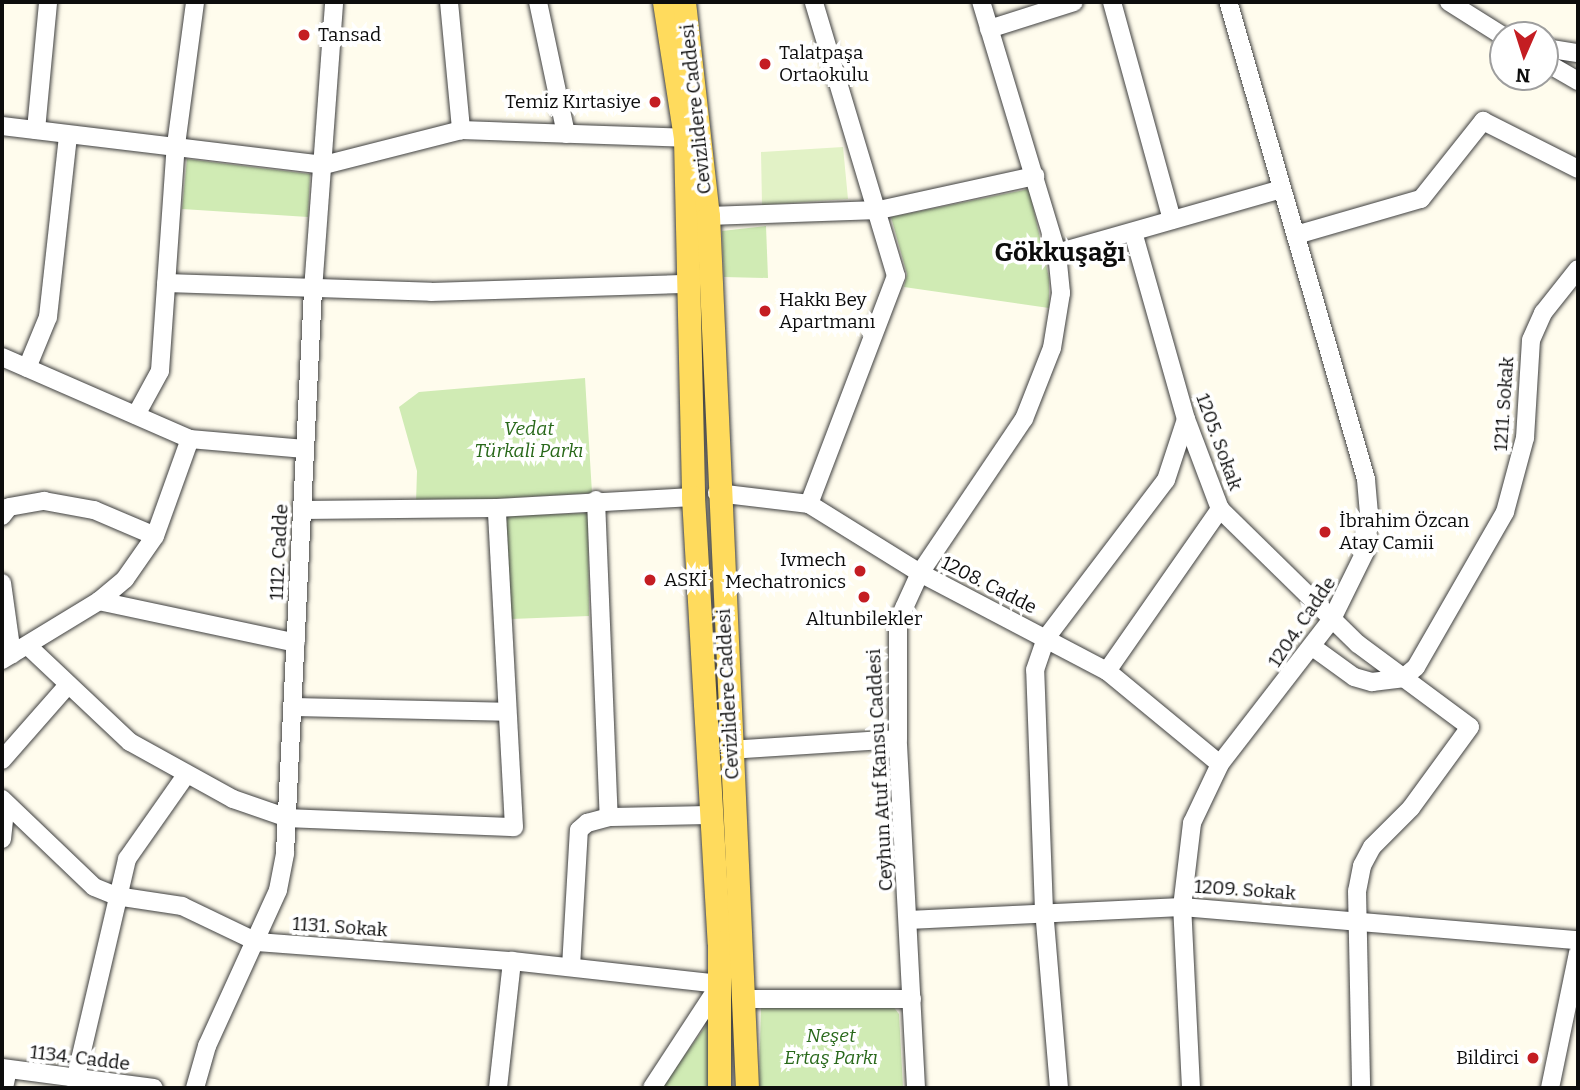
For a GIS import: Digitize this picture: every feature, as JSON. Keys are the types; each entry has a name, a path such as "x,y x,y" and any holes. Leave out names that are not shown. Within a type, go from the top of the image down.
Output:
{"main road":[{"name":"Cevizlidere Caddesi","path":"664,2 698,216 717,493 745,999 747,1088"},
{"name":"Cevizlidere Caddesi","path":"684,2 702,134 698,216 690,284 693,498 720,984 719,1088"}],"street":[{"path":"36,130 48,2"},
{"path":"136,415 160,371 176,145 195,2"},
{"name":"1112. Cadde","path":"195,1088 211,1036 257,942 278,890 288,818 304,449 334,2"},
{"path":"449,2 461,130"},
{"path":"538,2 566,134"},
{"path":"809,504 896,276 879,210 814,2"},
{"name":"Ceyhun Atuf Kansu Caddesi","path":"916,1088 895,638 904,603 920,573 1009,444 1041,385 1058,322 1057,253 981,2"},
{"path":"989,29 1074,2"},
{"path":"1112,2 1172,220"},
{"name":"1204. Cadde","path":"1191,1088 1182,907 1192,823 1220,764 1314,648 1332,619 1365,552 1370,514 1366,479 1228,2"},
{"path":"1449,2 1489,27"},
{"path":"1559,50 1578,52"},
{"path":"1559,70 1578,81"},
{"path":"1296,234 1421,199 1483,121 1578,169"},
{"path":"2,126 176,145 324,166 461,130 685,138"},
{"path":"27,368 48,317 68,135"},
{"path":"698,216 879,210 1035,176"},
{"path":"1057,253 1282,189"},
{"name":"1205. Sokak","path":"1133,232 1186,419 1220,509 1332,619 1402,678 1470,727 1411,808 1368,852 1359,876 1358,919"},
{"name":"1211. Sokak","path":"1402,678 1424,655 1505,512 1525,438 1531,340 1543,313 1578,269"},
{"path":"166,283 431,292 690,284"},
{"path":"2,357 190,439 304,449"},
{"path":"1059,1088 1032,688 1046,638 1166,480 1186,419"},
{"path":"2,583 7,657 99,601 125,579 155,536 190,439"},
{"name":"1208. Cadde","path":"717,493 809,504 920,573 1107,671 1220,764"},
{"path":"302,510 497,509 596,500 693,498"},
{"path":"596,500 609,817"},
{"path":"2,516 9,507 22,503 72,505 155,536"},
{"path":"28,646 66,685 130,741 186,775 233,799 288,818 514,827 497,509"},
{"path":"1107,671 1220,509"},
{"path":"99,601 296,643"},
{"path":"1314,648 1354,677 1372,682 1402,678"},
{"path":"2,760 66,685"},
{"path":"292,707 507,712"},
{"path":"730,750 898,739"},
{"path":"75,1081 116,896 138,838 186,775"},
{"path":"2,839 4,801"},
{"name":"1131. Sokak","path":"4,801 94,887 116,896 183,906 257,942 512,961 720,984"},
{"path":"571,967 579,831 587,823 609,817 712,815"},
{"name":"1209. Sokak","path":"908,920 1045,911 1182,907 1358,919 1578,940"},
{"path":"1358,919 1361,1088"},
{"path":"1549,1088 1578,953"},
{"path":"498,1088 512,961"},
{"path":"652,1088 720,984"},
{"path":"745,999 912,999"},
{"path":"4,1088 5,1068"},
{"name":"1134. Cadde","path":"5,1068 75,1081 154,1088"}],"green space":[{"path":"843,147 848,199 762,205 761,152"},
{"path":"187,159 310,174 308,217 182,209"},
{"path":"1029,189 1049,278 1049,308 904,287 907,274 891,217"},
{"path":"766,226 768,278 724,277 722,231"},
{"name":"Vedat Türkali Parkı","path":"585,378 592,493 416,503 417,471 399,407 419,392"},
{"path":"588,513 589,616 511,619 505,516"},
{"name":"Neşet Ertaş Parkı","path":"892,1005 899,1014 903,1088 759,1088 761,1006"},
{"path":"713,1016 713,1088 661,1088"}],"place":[{"name":"Tansad","path":"304,35"},
{"name":"Talatpaşa Ortaokulu","path":"765,64"},
{"name":"Temiz Kırtasiye","path":"655,102"},
{"name":"Hakkı Bey Apartmanı","path":"765,311"},
{"name":"İbrahim Özcan Atay Camii","path":"1325,532"},
{"name":"Ivmech Mechatronics","path":"860,571"},
{"name":"ASKİ","path":"650,580"},
{"name":"Altunbilekler","path":"864,597"},
{"name":"Bildirci","path":"1533,1058"}],"district":[{"name":"Gökkuşağı","path":"1060,253"}]}
